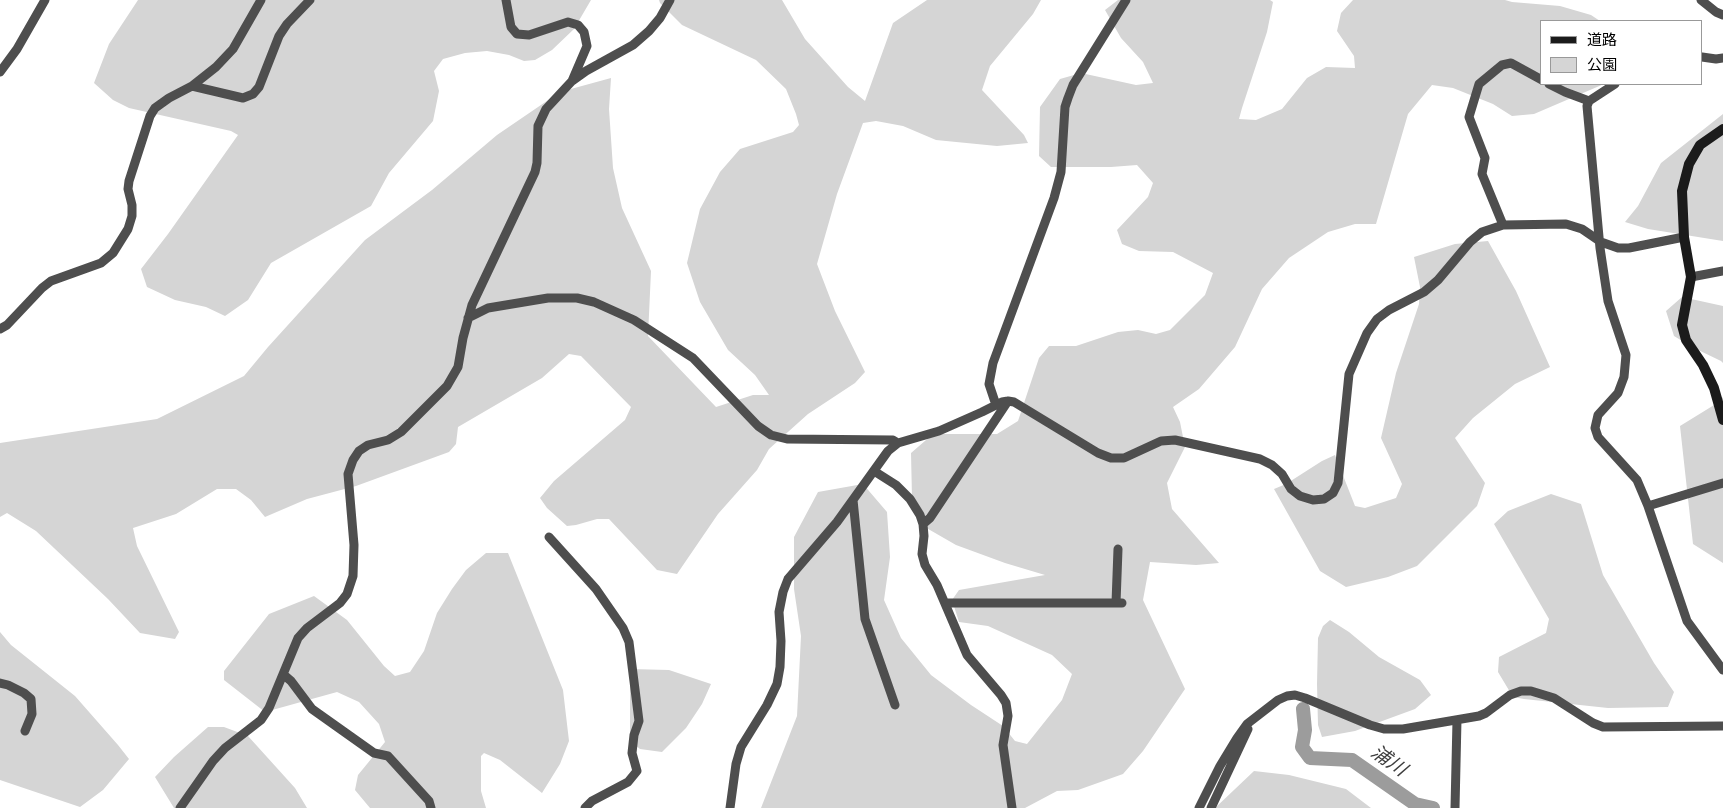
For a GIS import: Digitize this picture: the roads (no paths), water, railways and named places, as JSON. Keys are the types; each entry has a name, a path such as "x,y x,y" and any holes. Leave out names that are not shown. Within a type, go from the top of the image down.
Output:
{"street":[{"path":"0,72 17,49 45,0"},
{"path":"0,329 13,320 42,288 51,281 101,263 113,253 128,230 132,216 132,205 128,189 129,181 150,116 155,108 168,98 192,86 216,67 233,49 261,0"},
{"path":"192,86 243,98 253,94 259,87 279,36 287,24 310,0"},
{"path":"506,0 510,27 517,34 529,35 568,22 578,25 584,32 587,46 572,81"},
{"path":"180,808 212,760 261,720 269,708 284,676 298,638 307,628 340,603 347,594 353,576 354,545 348,474 352,460 359,451 388,440 401,432 447,386 458,367 468,318 535,172 538,126 546,109 572,81 586,70 633,44 649,30 660,18 670,0"},
{"path":"996,405 989,384 993,363 1059,181 1068,98 1073,85 1126,0"},
{"path":"1701,0 1723,15"},
{"path":"1703,57 1723,58"},
{"path":"1503,225 1482,174 1485,158 1469,117 1479,84 1502,65 1511,63 1540,79"},
{"path":"1551,85 1589,101"},
{"path":"1613,85 1589,101 1587,106 1601,242 1600,248 1608,301 1626,355 1624,377 1618,393 1598,415 1595,428 1598,437 1637,480 1648,506 1687,621 1723,670"},
{"path":"1723,129 1700,145 1689,164 1682,190 1684,237 1691,277 1682,325 1686,340 1703,365 1714,388 1723,420"},
{"path":"730,808 736,764 741,747 767,705 777,684 781,641 779,612 788,579 821,543 888,451 898,443 940,431 1008,401 1014,402 1098,453 1111,458 1124,458 1161,441 1175,440 1260,459 1272,465 1282,474 1291,489 1300,496 1313,500 1324,499 1333,493 1338,483 1349,374 1366,333 1376,319 1424,292 1438,280 1470,242 1482,232 1503,225 1566,224 1582,230 1601,242 1618,248 1630,248 1684,237"},
{"path":"1691,277 1723,271"},
{"path":"468,318 488,308 548,298 577,298 594,302 634,320 693,358 758,426 771,434 787,439 893,440 898,443"},
{"path":"923,524 930,518 1008,401"},
{"path":"874,471 896,485 910,500 920,515 923,524 922,554 925,565 937,585 967,655 1001,695 1006,704 1008,716 1003,745 1012,808"},
{"path":"1648,506 1723,483"},
{"path":"854,500 866,620 895,705"},
{"path":"549,537 596,589 623,628 628,642 639,721 634,735 632,753 637,771 628,782 598,798 585,808"},
{"path":"945,603 1119,603 1118,549"},
{"path":"284,676 291,681 312,709 374,753 388,756 429,801 431,808"},
{"path":"0,683 24,693 31,699 32,714 25,731"},
{"path":"1198,808 1220,766 1247,724 1278,700 1287,696 1295,695 1305,698 1384,729 1403,729 1479,716 1510,695 1531,690 1554,698 1593,723 1603,727 1723,726"},
{"path":"1455,808 1457,720"},
{"path":"1211,808 1248,730 1247,724"}],"waterway":[{"name":"浦川","path":"1303,709 1305,730 1302,747 1310,758 1352,760 1415,804 1433,808"}]}
